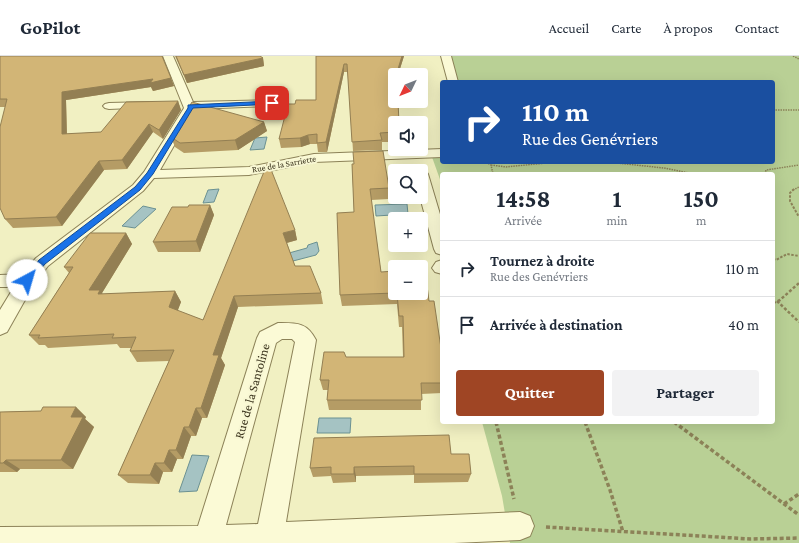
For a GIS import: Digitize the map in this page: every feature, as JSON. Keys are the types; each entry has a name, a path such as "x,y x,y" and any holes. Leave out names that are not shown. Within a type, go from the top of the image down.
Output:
{"street":[{"path":"0,327 27,280 42,262 138,188 150,174 190,108 168,56"},
{"path":"446,56 452,80"},
{"path":"173,104 272,103"},
{"path":"109,106 157,105"},
{"name":"Rue de la Sarriette","path":"428,154 440,153"},
{"name":"Rue de la Sarriette","path":"150,174 249,171 314,158 388,155"},
{"path":"428,199 440,243"},
{"path":"0,281 27,280"},
{"name":"Rue de la Santoline","path":"208,540 267,338 278,331 297,331 306,340 270,536"},
{"path":"0,541 208,540 270,536 426,537 520,526"}],"path":[{"path":"793,56 799,59"},
{"path":"775,110 799,110"},
{"path":"488,164 491,166 492,172"},
{"path":"491,166 531,164"},
{"path":"626,164 664,168 684,172"},
{"path":"766,172 766,170 799,165"},
{"path":"799,187 795,188 790,193 790,201 799,217"},
{"path":"775,260 787,254 799,256"},
{"path":"799,283 776,301 799,322"},
{"path":"496,424 520,526 751,539 799,538"},
{"path":"586,424 610,490 622,532"},
{"path":"677,424 799,516"},
{"path":"784,504 799,494"}],"green space":[{"path":"450,56 799,56 799,543 510,543 502,496 483,424 775,424 775,172 440,172 440,179 432,157 440,156 440,164 775,164 775,80 457,80"}],"water":[{"path":"267,137 264,149 250,150 255,138"},
{"path":"219,189 214,202 203,203 208,190"},
{"path":"407,204 408,212 388,212 388,215 376,216 375,205"},
{"path":"143,206 156,209 135,228 122,226"},
{"path":"317,242 319,251 316,255 293,261 289,253 307,248 308,245"},
{"path":"319,418 351,418 350,433 317,433"},
{"path":"192,455 209,456 197,491 179,492"}],"building":[{"path":"0,56 162,56 171,78 150,83 153,79 62,92 62,134 101,132 126,102 178,101 159,130 149,124 122,160 99,161 56,217 5,219 0,208 0,127 7,99 0,99"},
{"path":"176,56 260,56 263,58 184,75"},
{"path":"316,56 402,56 398,68 388,68 388,108 398,108 399,116 388,116 388,132 380,133 382,140 352,142 347,64 344,64 326,142 317,143 317,134 300,138 279,139 288,104 295,104 296,100 316,100"},
{"path":"192,102 264,122 235,140 180,143 171,137"},
{"path":"383,151 388,188 370,189 381,272 388,272 388,293 340,295 337,213 354,212 353,152"},
{"path":"268,162 295,230 283,233 295,266 310,266 321,293 234,296 213,355 219,355 201,408 196,408 189,427 184,427 176,450 169,450 164,463 155,463 150,475 118,475 174,350 130,351 136,337 112,338 114,334 38,338 40,335 29,335 73,267 64,267 90,233 126,233 89,290 100,290 98,294 175,291 169,307 203,320"},
{"path":"189,205 210,205 196,241 153,242 172,207 188,207"},
{"path":"428,293 429,301 434,301 440,342 440,383 421,383 422,400 327,400 329,380 320,380 324,352 344,352 346,357 404,357 403,316 399,316 398,300 428,300"},
{"path":"43,407 76,407 71,417 83,417 61,460 6,460 3,463 0,463 0,412 41,411"},
{"path":"449,435 451,454 469,454 471,474 414,474 414,466 354,467 354,474 331,474 331,467 310,468 314,438"}],"route":[{"path":"27,280 42,262 138,188 150,174 190,106 272,103"}]}
